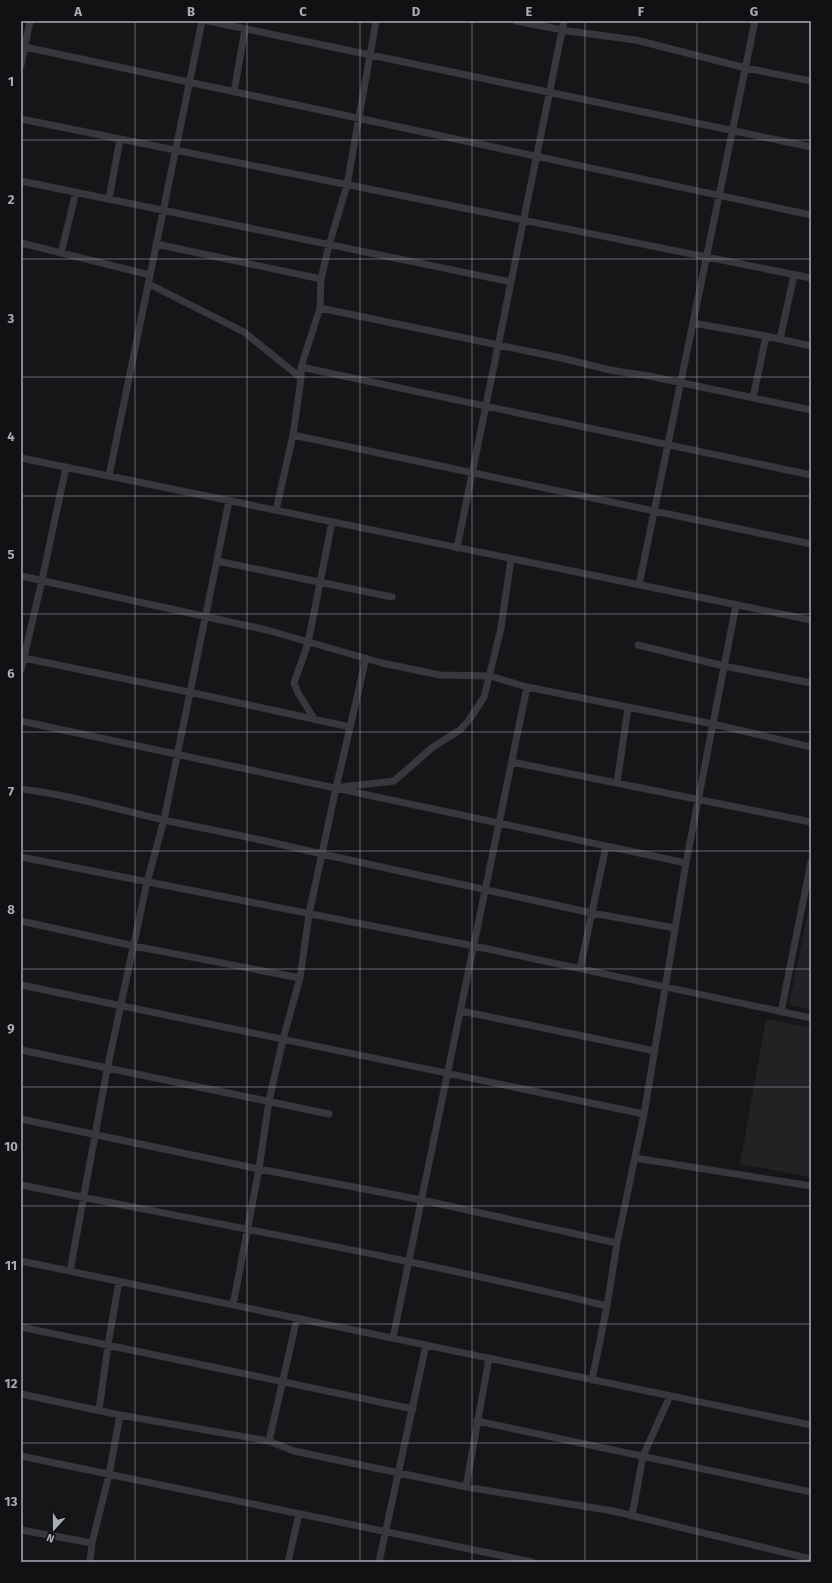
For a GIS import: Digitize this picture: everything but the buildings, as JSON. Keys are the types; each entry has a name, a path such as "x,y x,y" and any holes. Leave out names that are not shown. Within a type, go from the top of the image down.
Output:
{"street":[{"path":"21,65 25,47 25,28 30,21"},
{"path":"109,476 202,21"},
{"path":"208,21 811,147"},
{"path":"276,510 293,435 301,378 301,367 320,308 321,279 329,245 347,184 376,21"},
{"path":"516,21 562,30 636,40 746,68 811,81"},
{"path":"457,548 564,21"},
{"path":"639,585 756,21"},
{"path":"234,92 245,29"},
{"path":"25,47 811,215"},
{"path":"21,118 811,278"},
{"path":"109,199 120,138"},
{"path":"21,181 511,282"},
{"path":"61,253 76,192"},
{"path":"21,243 150,275"},
{"path":"156,244 321,279"},
{"path":"780,339 794,275"},
{"path":"149,284 244,332 301,378"},
{"path":"320,308 610,370 811,410"},
{"path":"693,324 766,336 811,346"},
{"path":"753,398 766,336"},
{"path":"301,367 811,475"},
{"path":"293,435 811,544"},
{"path":"21,458 811,620"},
{"path":"21,670 66,467"},
{"path":"70,1271 108,1068 147,882 164,820 229,501"},
{"path":"315,720 298,693 294,683 308,643 332,522"},
{"path":"336,788 394,781 433,747 460,730 465,725 484,697 490,676 501,628 511,559"},
{"path":"217,561 392,597"},
{"path":"21,576 267,630 382,663 440,675 490,676 527,687 713,724 811,747"},
{"path":"592,1380 607,1306 617,1243 644,1114 686,862 736,605"},
{"path":"638,645 724,666 811,683"},
{"path":"24,658 350,727"},
{"path":"233,1305 259,1169 269,1101 283,1039 300,978 309,914 366,658"},
{"path":"393,1338 527,687"},
{"path":"617,783 628,708"},
{"path":"21,721 686,862"},
{"path":"512,762 811,822"},
{"path":"21,789 80,799 164,820 279,843 322,854 592,913 675,928"},
{"path":"580,969 606,846"},
{"path":"21,857 474,946 811,1018"},
{"path":"780,1012 811,862"},
{"path":"21,921 134,946 300,978"},
{"path":"21,985 644,1114"},
{"path":"461,1010 655,1051"},
{"path":"21,1050 328,1114"},
{"path":"21,1119 259,1169 422,1200 617,1243"},
{"path":"635,1158 811,1186"},
{"path":"21,1185 409,1262 519,1285 607,1306"},
{"path":"21,1261 811,1425"},
{"path":"99,1410 119,1281"},
{"path":"269,1440 296,1318"},
{"path":"21,1327 413,1408"},
{"path":"379,1562 426,1345"},
{"path":"466,1487 489,1358"},
{"path":"21,1394 120,1415 269,1440 294,1451 466,1487 613,1511 811,1559"},
{"path":"632,1516 643,1456 670,1396"},
{"path":"90,1562 92,1544 109,1474 120,1415"},
{"path":"477,1421 811,1492"},
{"path":"21,1456 532,1562"},
{"path":"288,1562 299,1514"},
{"path":"21,1530 92,1544"}],"shaded area":[{"path":"811,898 811,1009 789,1005"},
{"path":"766,1019 811,1028 811,1177 740,1164"}]}
